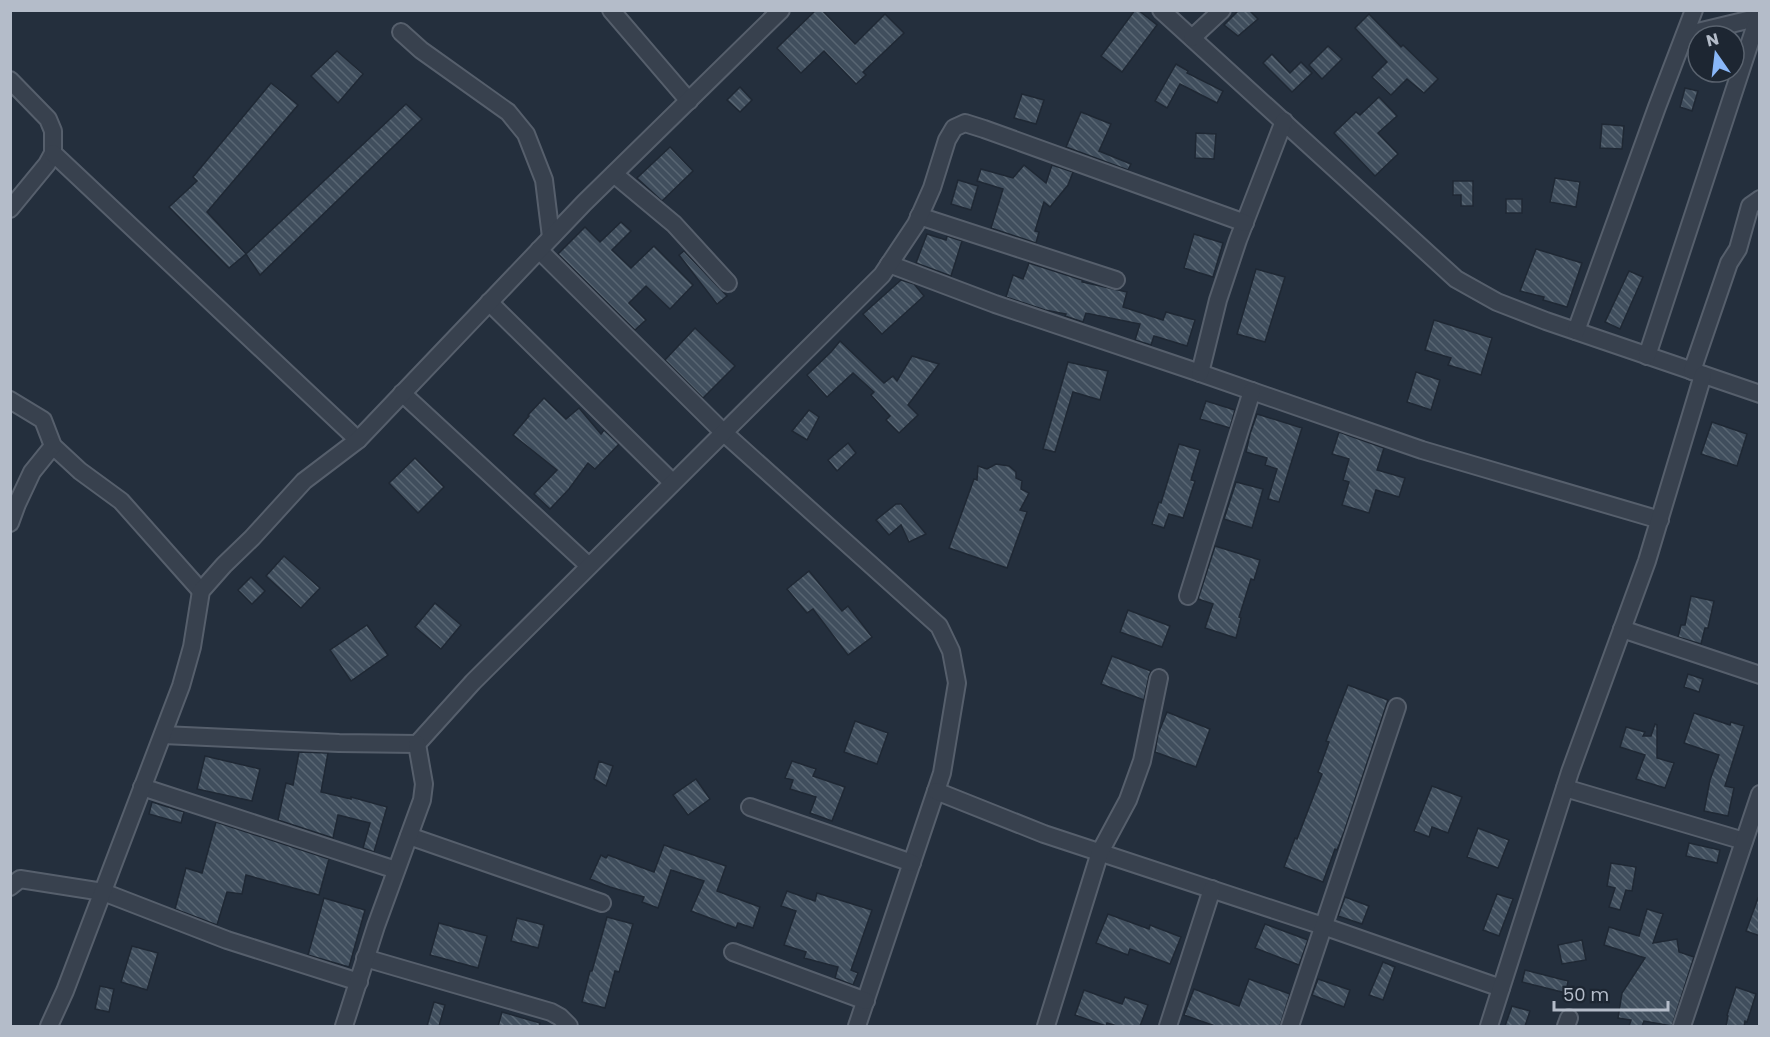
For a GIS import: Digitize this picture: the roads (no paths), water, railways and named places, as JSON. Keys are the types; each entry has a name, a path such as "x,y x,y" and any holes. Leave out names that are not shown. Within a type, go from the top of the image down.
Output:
{"street":[{"path":"611,10 689,101"},
{"path":"49,1026 65,991 181,686 192,647 201,591 304,481 358,440 551,237 781,10"},
{"path":"1161,10 1456,279 1497,302 1760,394"},
{"path":"1192,38 1222,10"},
{"path":"1576,331 1694,10"},
{"path":"1684,35 1759,17"},
{"path":"1647,356 1759,17"},
{"path":"400,32 421,50 508,112 526,134 544,180 551,237"},
{"path":"10,80 48,119 53,131 53,153 47,164 10,209"},
{"path":"1200,373 1218,300 1284,121"},
{"path":"163,735 417,744 473,682 882,275 916,224 932,188 947,140 954,128 965,123 1245,223"},
{"path":"53,153 358,440"},
{"path":"614,174 674,224 728,283"},
{"path":"1489,1026 1565,788 1660,520 1697,373 1730,263 1738,249 1750,206 1760,199"},
{"path":"919,216 1116,280"},
{"path":"539,250 723,432 939,626 951,651 957,683 942,773 857,1026"},
{"path":"889,264 995,304 1422,450 1660,520"},
{"path":"489,302 672,482"},
{"path":"1188,596 1252,391"},
{"path":"402,393 589,566"},
{"path":"10,400 43,420 53,446 80,471 121,501 201,591"},
{"path":"10,523 32,472 53,446"},
{"path":"1622,629 1760,675"},
{"path":"1046,1026 1100,852 1128,800 1142,761 1159,678"},
{"path":"1290,1026 1397,707"},
{"path":"344,1026 365,958 422,800 424,784 417,744"},
{"path":"142,787 396,870"},
{"path":"1565,788 1744,841"},
{"path":"936,791 1044,834 1502,988"},
{"path":"1682,1026 1760,794"},
{"path":"750,807 912,863"},
{"path":"409,836 602,903"},
{"path":"10,887 20,879 103,891 227,940 359,982"},
{"path":"1168,1026 1212,889"},
{"path":"733,952 866,1000"},
{"path":"365,958 551,1012 560,1017 568,1026"}]}
